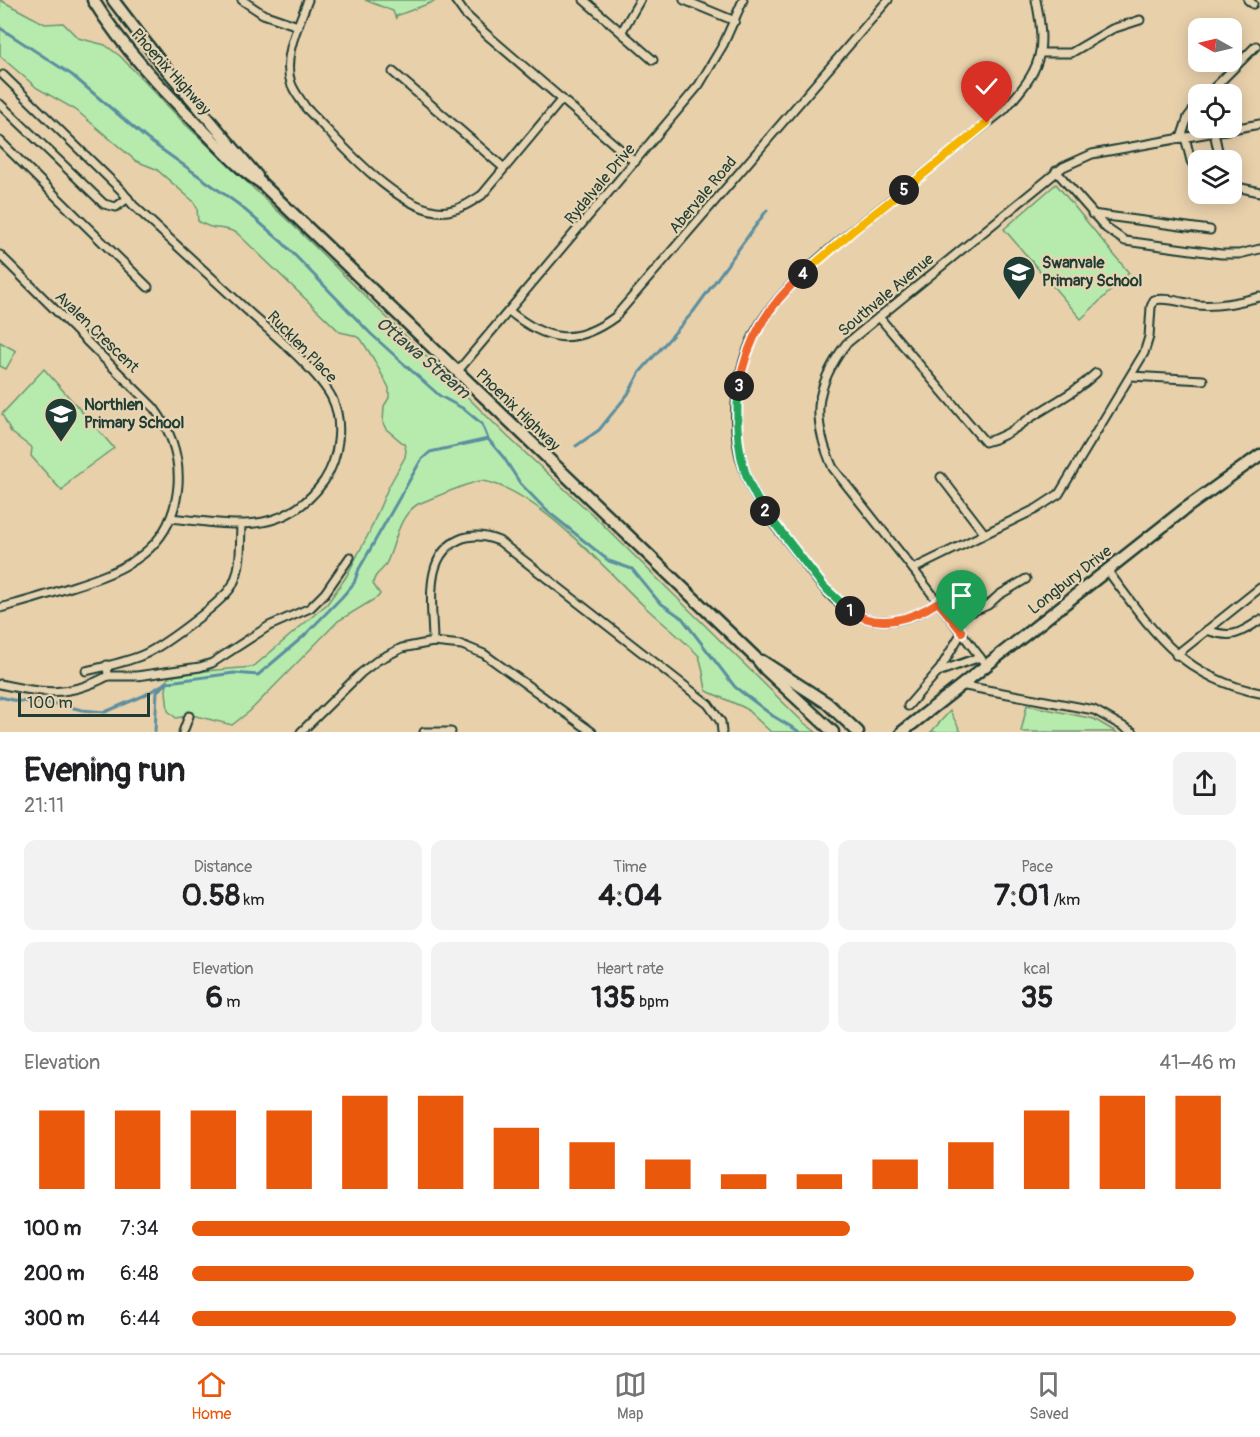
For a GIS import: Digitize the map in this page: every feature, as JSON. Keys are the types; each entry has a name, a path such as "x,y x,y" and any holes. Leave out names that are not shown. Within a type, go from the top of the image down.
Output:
{"main road":[{"name":"Phoenix Highway","path":"93,0 133,56 236,164 260,182 757,659 782,686 833,732"},
{"name":"Phoenix Highway","path":"113,0 141,38 243,157 260,182"},
{"name":"Longbury Drive","path":"906,730 960,685 983,661 1107,570 1201,496 1260,455"},
{"name":"Phoenix Highway","path":"757,659 827,703 858,732"}],"street":[{"path":"242,0 263,14 298,26"},
{"path":"308,0 298,26 289,68 291,83 298,96 306,108 392,192 420,207 447,211 467,205 482,195 562,99"},
{"path":"455,0 465,14 486,34 635,162"},
{"path":"585,0 653,60"},
{"path":"622,31 640,0"},
{"path":"684,0 735,21"},
{"name":"Rydalvale Drive","path":"457,372 699,85 735,21 743,0"},
{"name":"Abervale Road","path":"509,311 535,330 547,335 563,337 591,332 615,317 888,0"},
{"path":"938,602 924,612 887,622 854,614 824,587 757,500 747,478 737,435 740,377 751,340 762,321 797,280 855,229 1004,110 1029,80 1040,52 1042,29 1036,0"},
{"path":"1040,52 1071,52 1112,29 1140,20"},
{"path":"1218,84 1256,46"},
{"path":"393,72 504,168"},
{"name":"Rucklen Place","path":"3,75 323,384 332,399 337,414 338,444 334,462 316,492 288,515 241,525 171,518"},
{"path":"0,104 104,204 116,207 128,198"},
{"path":"1188,117 1183,138 1188,152"},
{"name":"Southvale Avenue","path":"1242,126 1259,122"},
{"name":"Southvale Avenue","path":"983,661 832,468 819,429 818,406 827,372 846,344 1056,171 1092,154 1188,137"},
{"path":"0,141 148,287"},
{"path":"1056,171 1092,213 1114,234 1125,240 1221,254 1239,254 1260,249"},
{"path":"1242,188 1260,192"},
{"path":"1092,213 1210,230"},
{"name":"Avalen Crescent","path":"0,255 141,393 161,417 168,427 176,451 179,472 177,496 171,518 146,553 123,568 103,577 0,608"},
{"path":"913,569 1047,503 1059,494 1144,353 1149,337 1152,303 1158,299 1214,306 1260,297"},
{"path":"879,317 985,442 1009,434 1037,413 1073,393 1096,373"},
{"path":"1131,376 1203,380"},
{"path":"942,477 984,533"},
{"path":"86,671 147,653 224,596 233,585 238,570 241,525"},
{"path":"433,642 432,586 436,562 445,549 455,541 467,537 492,538 499,541 708,704 721,722 722,732"},
{"path":"0,684 53,693 94,684 108,676 137,676 200,667 212,663 269,626 310,608 325,593 350,558"},
{"path":"1107,570 1149,626 1176,655 1228,685 1260,693"},
{"path":"953,620 988,605 999,595 1026,579"},
{"path":"1176,655 1260,588"},
{"path":"1207,630 1220,635 1235,635 1260,620"},
{"path":"908,706 938,672 962,632"},
{"path":"301,732 361,673 378,660 402,648 433,642 462,645 484,654 592,732"},
{"path":"938,672 983,661"},
{"path":"107,665 108,676"},
{"path":"960,685 1094,710 1132,732"},
{"path":"183,732 189,716"},
{"path":"424,732 451,732"}],"green space":[{"path":"0,0 45,24 63,23 78,38 105,45 120,56 185,124 299,231 508,437 595,517 804,723 816,732 771,732 745,708 706,690 699,656 590,552 547,514 524,498 503,487 482,481 418,504 411,509 401,523 386,564 374,580 373,584 380,594 378,597 338,621 250,711 232,725 192,715 176,718 168,711 166,691 168,677 253,667 327,604 346,577 369,533 388,488 405,457 406,450 404,444 386,429 383,423 384,406 389,398 389,388 361,339 340,332 237,233 198,221 197,208 193,201 156,169 136,161 76,110 37,88 0,56"},
{"path":"365,0 438,0 396,16 396,19 393,11"},
{"path":"1056,184 1129,273 1081,319 1004,229"},
{"path":"0,342 16,351 6,369 0,366"},
{"path":"44,369 114,448 73,478 62,491 31,456 32,448 11,432 2,414"},
{"path":"1027,705 1094,719 1116,732 1021,732"},
{"path":"950,711 961,732 931,732"}],"waterway":[{"name":"Ottawa Stream","path":"0,28 72,75 147,139 238,204 282,242 371,334 440,396 464,409 482,424 488,439 520,483 546,510 609,561 632,569 659,602 682,618 735,687 773,716 800,732"},
{"path":"576,446 599,430 628,394 640,372 693,312 767,210"},
{"path":"155,732 157,691 169,682 234,673 258,675 304,636 354,583 359,569 421,460 430,452 488,439"},
{"path":"0,697 105,712 143,696 167,682"}],"place":[{"name":"Swanvale Primary School","path":"1019,301"},
{"name":"Northlen Primary School","path":"61,443"}],"route":[{"path":"962,632 938,602 924,612 887,622 854,614 824,587 757,500 747,478 737,435 738,387 751,340 773,306 797,280 855,229 987,123"}]}
